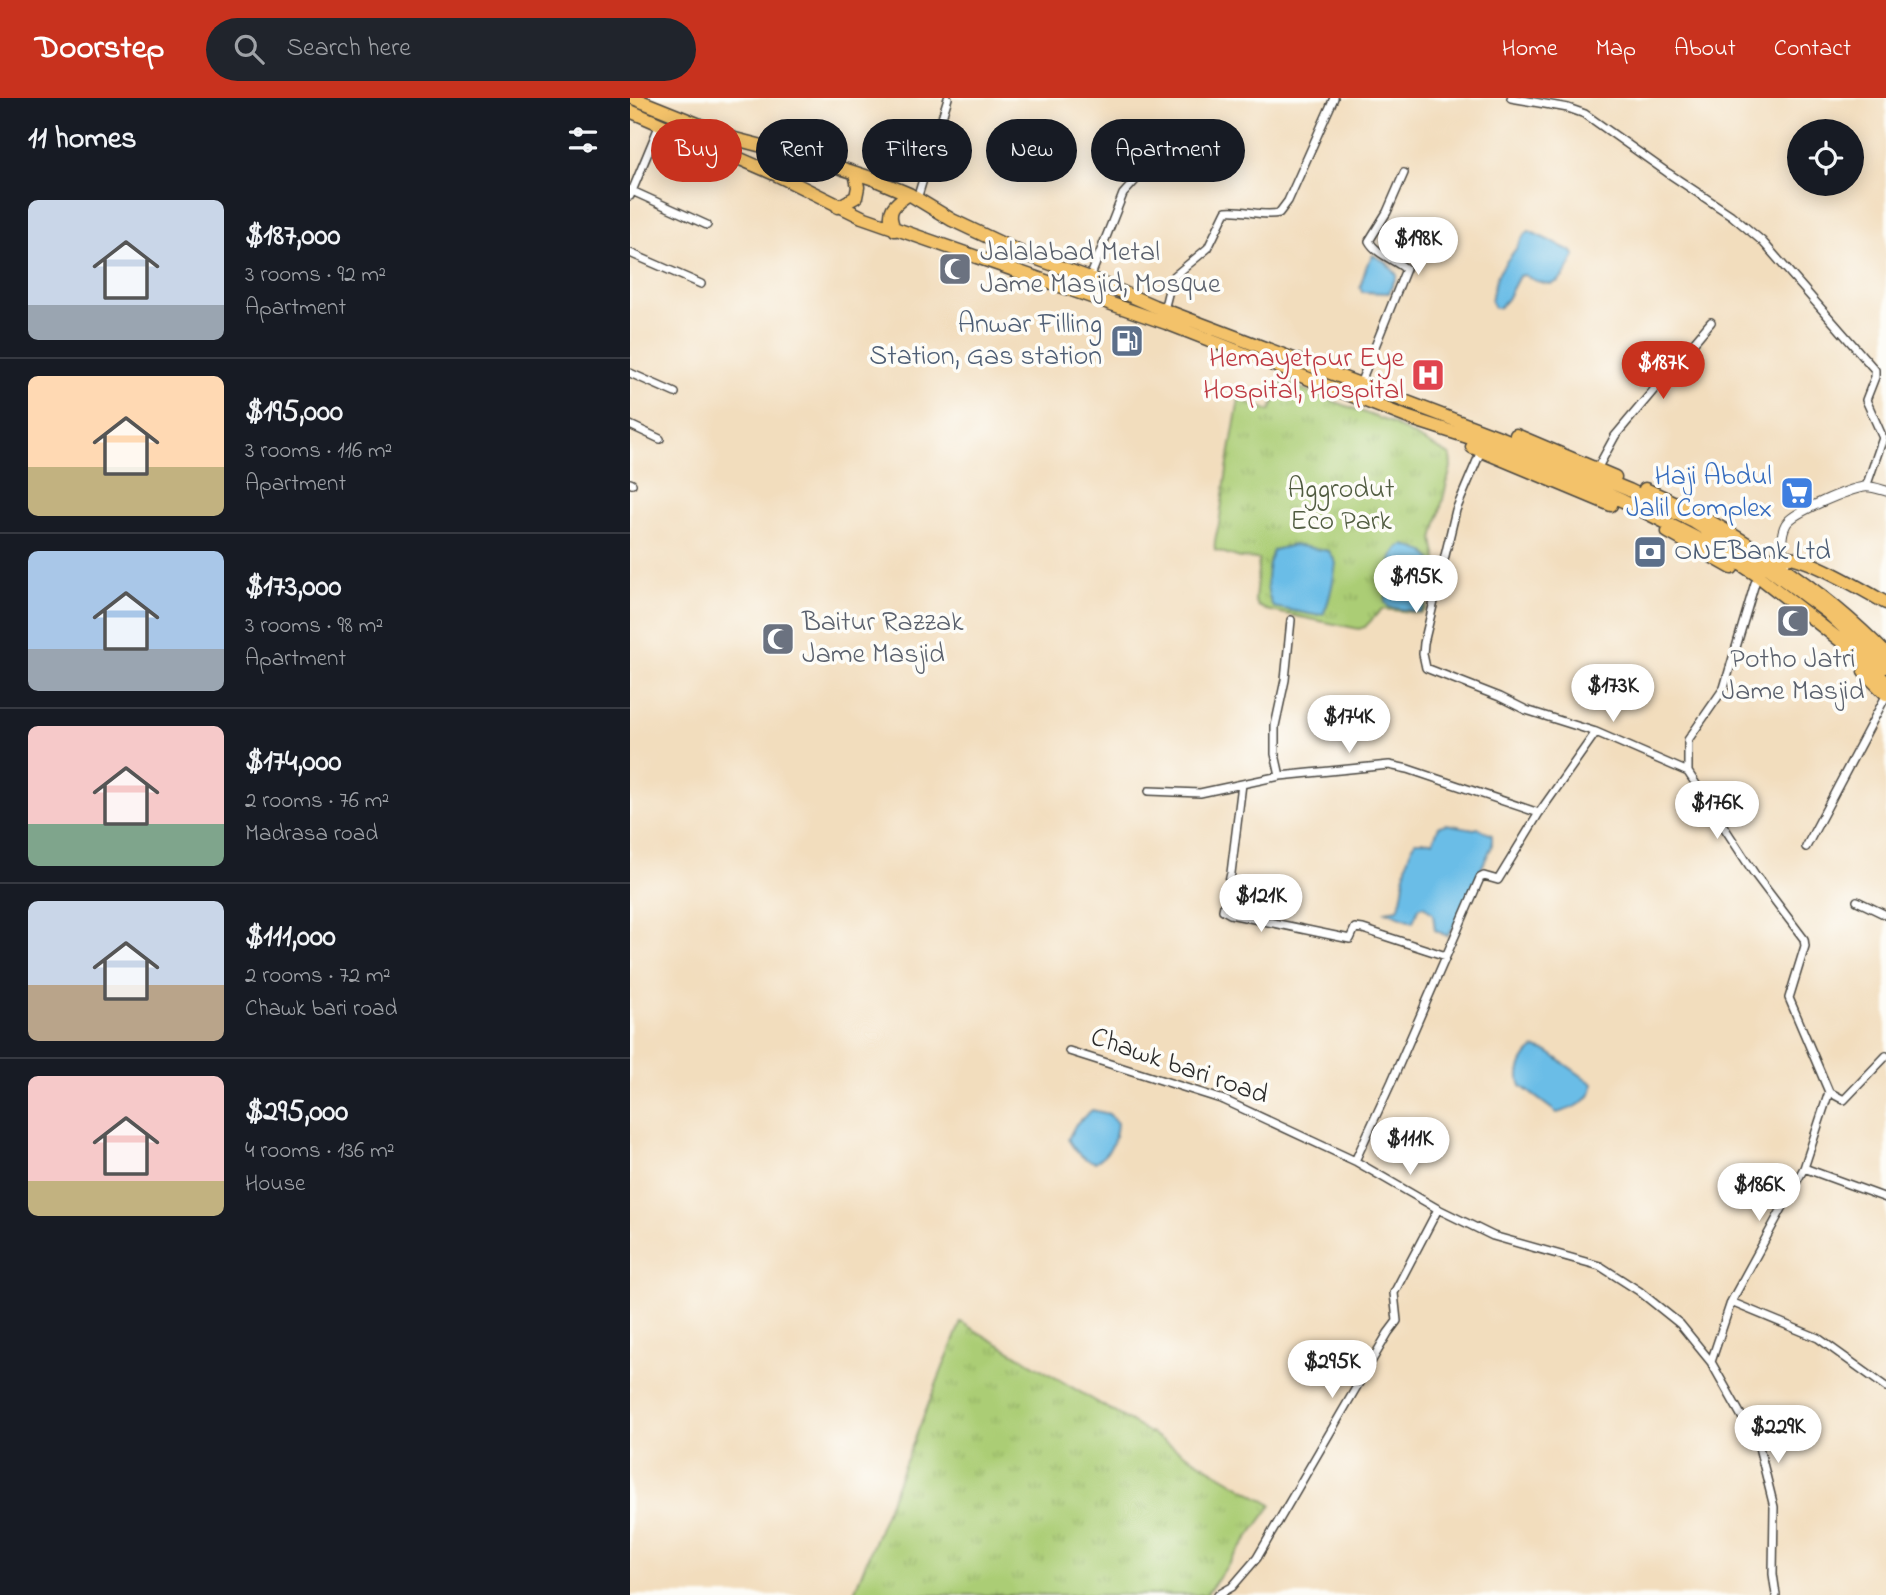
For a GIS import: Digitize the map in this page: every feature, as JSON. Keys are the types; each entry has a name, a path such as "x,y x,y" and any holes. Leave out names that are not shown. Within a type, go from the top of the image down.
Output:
{"main road":[{"path":"633,98 735,139 855,173 913,197 996,242 1164,310 1360,384 1411,411 1551,469 1674,525 1718,549 1757,575 1802,609 1886,682"},
{"path":"630,111 651,120"},
{"path":"742,160 838,207 895,230 1411,411 1502,438 1629,490 1692,521 1769,569 1828,613 1886,667"},
{"path":"838,207 856,197 858,187 855,173"},
{"path":"895,230 890,220 891,212 896,203 913,197"},
{"path":"1411,411 1438,406 1597,469 1699,515 1780,562 1886,654"},
{"path":"1411,411 1442,435 1663,529 1728,566 1755,583 1832,642 1886,695"},
{"path":"1780,562 1796,559 1886,603"},
{"path":"1780,562 1794,565 1846,588 1886,610"}],"street":[{"path":"913,197 948,98"},
{"path":"1164,310 1172,278 1208,248 1226,211 1240,209 1270,215 1279,213 1288,201 1334,98"},
{"path":"1511,98 1568,108 1585,114 1731,215 1762,241 1875,370 1867,400 1882,438 1866,487"},
{"path":"651,145 631,192 707,225"},
{"path":"1360,384 1406,269 1373,248 1369,242 1387,212 1404,173"},
{"path":"1090,278 1123,194 1134,182"},
{"path":"630,253 701,284"},
{"path":"1597,469 1615,436 1711,322"},
{"path":"630,373 675,393"},
{"path":"630,425 660,439"},
{"path":"1480,451 1452,523 1424,643 1425,666 1526,710 1596,732 1688,772"},
{"path":"1780,562 1783,532 1787,523 1797,513 1866,487 1886,491"},
{"path":"1755,583 1724,688 1688,740 1688,772 1754,873 1804,939 1805,946 1789,998 1829,1092 1844,1100 1886,1056"},
{"path":"1280,776 1275,754 1275,726 1285,680 1291,620"},
{"path":"1806,847 1886,695"},
{"path":"1355,1161 1480,878 1484,876 1498,880 1539,813 1596,732"},
{"path":"1149,792 1200,793 1280,776 1389,765 1539,813"},
{"path":"1242,784 1231,873 1223,910 1230,914 1350,939 1355,928 1363,929 1446,956"},
{"path":"1857,901 1886,915"},
{"name":"Chawk bari road","path":"1069,1051 1224,1100 1355,1161 1438,1209 1493,1236 1600,1266 1639,1291 1681,1324 1711,1362 1759,1447 1774,1507 1773,1574 1776,1595"},
{"path":"1711,1362 1731,1302 1804,1168 1829,1092"},
{"path":"1804,1168 1886,1198"},
{"path":"1218,1595 1232,1587 1257,1558 1316,1453 1397,1321 1394,1293 1438,1209"},
{"path":"1731,1302 1818,1338 1886,1387"}],"green space":[{"name":"Aggrodut Eco Park","path":"1283,382 1389,422 1450,455 1451,467 1433,539 1437,560 1434,583 1425,610 1420,613 1382,609 1365,627 1359,629 1266,610 1258,606 1255,600 1259,559 1240,558 1215,550 1239,399 1270,411"},
{"path":"961,1322 1272,1505 1206,1595 853,1595"}],"water":[{"path":"1529,231 1575,255 1561,279 1555,283 1542,283 1524,275 1519,276 1507,299 1499,308 1495,308 1491,302 1498,274 1522,237"},
{"path":"1373,255 1386,262 1397,275 1389,293 1362,292 1360,287"},
{"path":"1294,545 1329,551 1336,563 1330,596 1323,614 1273,607 1267,579 1273,550"},
{"path":"1405,545 1425,552 1432,560 1424,606 1420,612 1389,607 1385,602 1392,557 1399,547"},
{"path":"1446,824 1478,828 1492,835 1492,846 1447,936 1435,930 1433,914 1424,906 1419,907 1413,922 1386,911 1398,909 1408,857 1416,841 1433,841 1439,826"},
{"path":"1535,1048 1548,1052 1593,1084 1586,1100 1557,1113 1521,1086 1521,1065"},
{"path":"1092,1110 1109,1114 1117,1123 1112,1146 1095,1162 1079,1154 1068,1139 1076,1124"}],"place":[{"name":"Jalalabad Metal Jame Masjid, Mosque","path":"955,269"},
{"name":"Anwar Filling Station, Gas station","path":"1127,341"},
{"name":"Hemayetpur Eye Hospital, Hospital","path":"1428,375"},
{"name":"Haji Abdul Jalil Complex","path":"1797,493"},
{"name":"ONEBank Ltd","path":"1650,552"},
{"name":"Potho Jatri Jame Masjid","path":"1793,621"},
{"name":"Baitur Razzak Jame Masjid","path":"778,639"}]}
